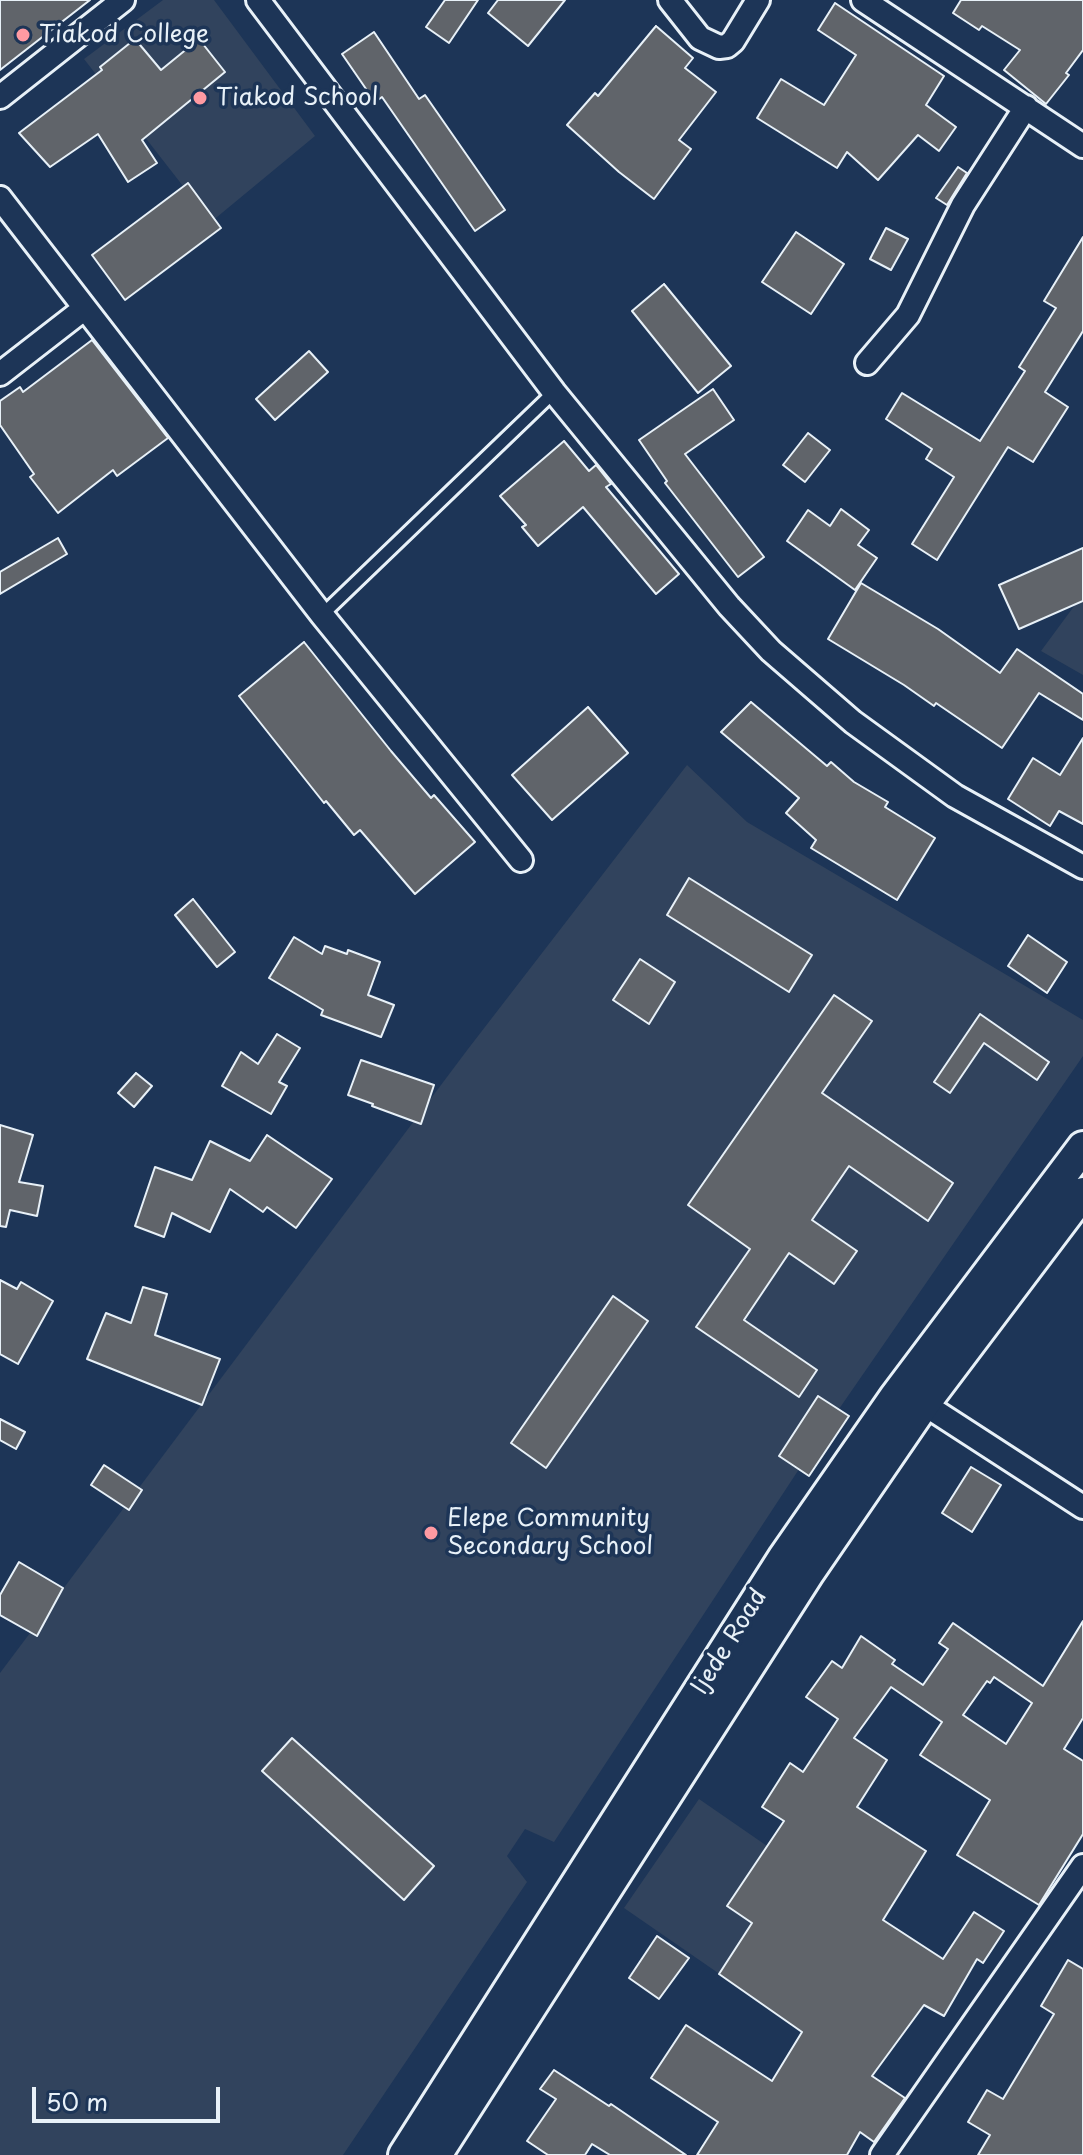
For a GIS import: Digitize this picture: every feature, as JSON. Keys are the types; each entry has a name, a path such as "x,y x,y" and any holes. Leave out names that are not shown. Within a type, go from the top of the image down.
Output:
{"main road":[{"name":"Ijede Road","path":"436,2155 797,1564 895,1397 1083,1147"},
{"name":"Ijede Road","path":"404,2155 797,1564 924,1404 1083,1193"}],"street":[{"path":"0,97 123,0"},
{"path":"258,0 554,392 729,606 771,651 853,722 955,796 1083,867"},
{"path":"670,0 700,38 719,47 733,41 758,0"},
{"path":"863,0 1083,146"},
{"path":"867,363 908,315 963,205 1026,107"},
{"path":"0,198 322,615 521,860"},
{"path":"0,374 85,308"},
{"path":"924,1404 1083,1507"},
{"path":"882,2155 1083,1866"}],"lane":[{"path":"322,615 554,392"}],"shaded area":[{"name":"Tiakod School","path":"163,0 214,0 315,136 211,222 84,59"},
{"path":"1083,594 1083,675 1041,651"},
{"name":"Elepe Community Secondary School","path":"687,765 747,822 1083,1020 1083,1056 830,1422 554,1842 525,1829 507,1856 527,1882 343,2155 0,2155 0,1673 468,1049"},
{"path":"699,1799 867,1915 792,2024 624,1908"}],"building":[{"name":"Tiakod College","path":"0,0 90,0 0,70"},
{"path":"445,0 478,0 449,43 426,27"},
{"path":"498,0 565,0 528,46 488,13"},
{"path":"961,0 1083,0 1083,50 1066,73 1069,75 1046,104 1004,70 1020,50 982,26 979,30 953,13"},
{"path":"835,3 944,76 926,105 956,127 939,151 918,135 878,180 847,152 837,168 757,118 781,79 824,105 856,55 818,30"},
{"path":"656,26 693,58 685,68 716,92 679,140 691,149 654,199 567,125 595,93 598,96"},
{"path":"374,32 419,99 425,95 505,210 475,231 382,97 375,102 342,54"},
{"path":"135,39 161,70 199,39 225,72 142,140 157,163 128,182 98,134 50,167 19,133 102,70 100,67"},
{"path":"958,167 967,173 947,205 936,198"},
{"path":"188,183 221,228 125,300 92,255"},
{"path":"886,228 908,239 891,270 870,259"},
{"path":"796,232 844,264 811,314 762,282"},
{"path":"1083,237 1083,331 1045,392 1068,407 1033,462 1008,447 937,560 912,544 954,477 926,459 932,449 886,419 902,393 980,441 1025,371 1019,367 1056,308 1044,301"},
{"path":"664,284 731,366 698,393 632,311"},
{"path":"92,340 168,438 117,476 113,470 58,513 30,477 34,474 0,425 0,401 20,387 23,392"},
{"path":"309,351 328,372 275,420 256,399"},
{"path":"713,389 734,420 685,454 764,557 738,577 665,483 667,481 639,440"},
{"path":"808,433 830,450 805,482 783,465"},
{"path":"564,441 589,471 596,465 611,484 606,487 679,574 656,594 583,507 538,546 522,527 526,525 500,496"},
{"path":"841,509 869,530 858,545 877,558 855,590 787,541 808,510 830,526"},
{"path":"58,538 67,554 0,594 0,572"},
{"path":"1083,548 1083,601 1019,629 999,585"},
{"path":"861,583 938,629 1000,673 1017,649 1083,694 1083,720 1039,693 1002,748 936,703 934,706 828,639"},
{"path":"304,642 431,798 434,795 475,842 415,894 360,830 354,835 326,801 324,803 239,696"},
{"path":"751,702 827,766 831,762 854,782 888,802 885,807 935,838 897,900 811,848 816,840 786,813 799,798 721,732"},
{"path":"588,707 628,753 552,820 512,775"},
{"path":"1083,738 1083,824 1059,811 1050,826 1008,799 1033,758 1060,775"},
{"path":"689,878 812,955 789,992 667,915"},
{"path":"193,899 235,952 217,967 175,915"},
{"path":"1028,935 1067,962 1047,993 1008,966"},
{"path":"294,937 322,954 325,946 347,954 348,950 380,962 368,995 394,1005 381,1037 321,1015 323,1010 269,978"},
{"path":"640,959 675,982 649,1024 613,1000"},
{"path":"834,995 872,1021 822,1093 953,1183 928,1221 849,1166 812,1220 857,1251 834,1284 789,1253 744,1320 817,1370 799,1397 696,1327 750,1249 688,1205"},
{"path":"980,1014 1049,1062 1037,1080 984,1043 950,1093 934,1082"},
{"path":"277,1034 300,1048 279,1082 287,1086 271,1114 222,1086 241,1052 258,1064"},
{"path":"361,1060 434,1085 421,1124 348,1095"},
{"path":"136,1073 152,1086 134,1107 118,1093"},
{"path":"0,1125 33,1135 19,1182 43,1186 37,1216 10,1210 6,1227 0,1226"},
{"path":"267,1135 332,1179 296,1228 267,1207 263,1212 230,1189 210,1232 172,1213 164,1237 135,1226 155,1167 192,1180 210,1141 250,1161"},
{"path":"0,1280 17,1289 21,1282 53,1301 18,1364 0,1354"},
{"path":"143,1287 167,1294 155,1335 220,1359 202,1405 87,1359 106,1313 131,1323"},
{"path":"613,1296 648,1321 546,1468 511,1443"},
{"path":"818,1396 849,1416 809,1476 779,1456"},
{"path":"0,1419 25,1432 16,1449 0,1440"},
{"path":"104,1465 142,1490 129,1510 91,1485"},
{"path":"971,1467 1001,1485 972,1532 942,1513"},
{"path":"19,1562 63,1588 37,1636 0,1615 0,1595"},
{"path":"1083,1621 1083,1718 1064,1749 1083,1761 1083,1834 1039,1905 957,1855 990,1800 920,1755 942,1722 891,1687 854,1738 887,1760 857,1807 926,1851 883,1920 943,1959 974,1912 1004,1931 983,1963 977,1959 944,2016 924,2005 872,2076 905,2098 874,2142 860,2132 847,2155 697,2155 718,2122 651,2078 686,2025 772,2081 802,2032 719,1974 752,1923 727,1906 784,1821 762,1807 790,1763 803,1772 838,1719 806,1697 832,1661 842,1668 861,1636 895,1660 892,1664 923,1685 948,1649 939,1643 953,1623 1043,1686","holes":["994,1677 1032,1703 1006,1744 963,1715 987,1681 990,1683"]},
{"path":"292,1738 434,1866 404,1900 262,1771"},
{"path":"657,1936 689,1958 659,1999 629,1978"},
{"path":"1068,1960 1083,1969 1083,2155 978,2155 990,2135 968,2122 987,2090 1003,2099 1054,2014 1041,2006"},
{"path":"554,2070 686,2155 610,2155 592,2144 585,2155 548,2155 527,2141 556,2099 540,2089"}],"place":[{"name":"Tiakod College","path":"23,35"},
{"name":"Tiakod School","path":"200,98"},
{"name":"Elepe Community Secondary School","path":"431,1533"}]}
